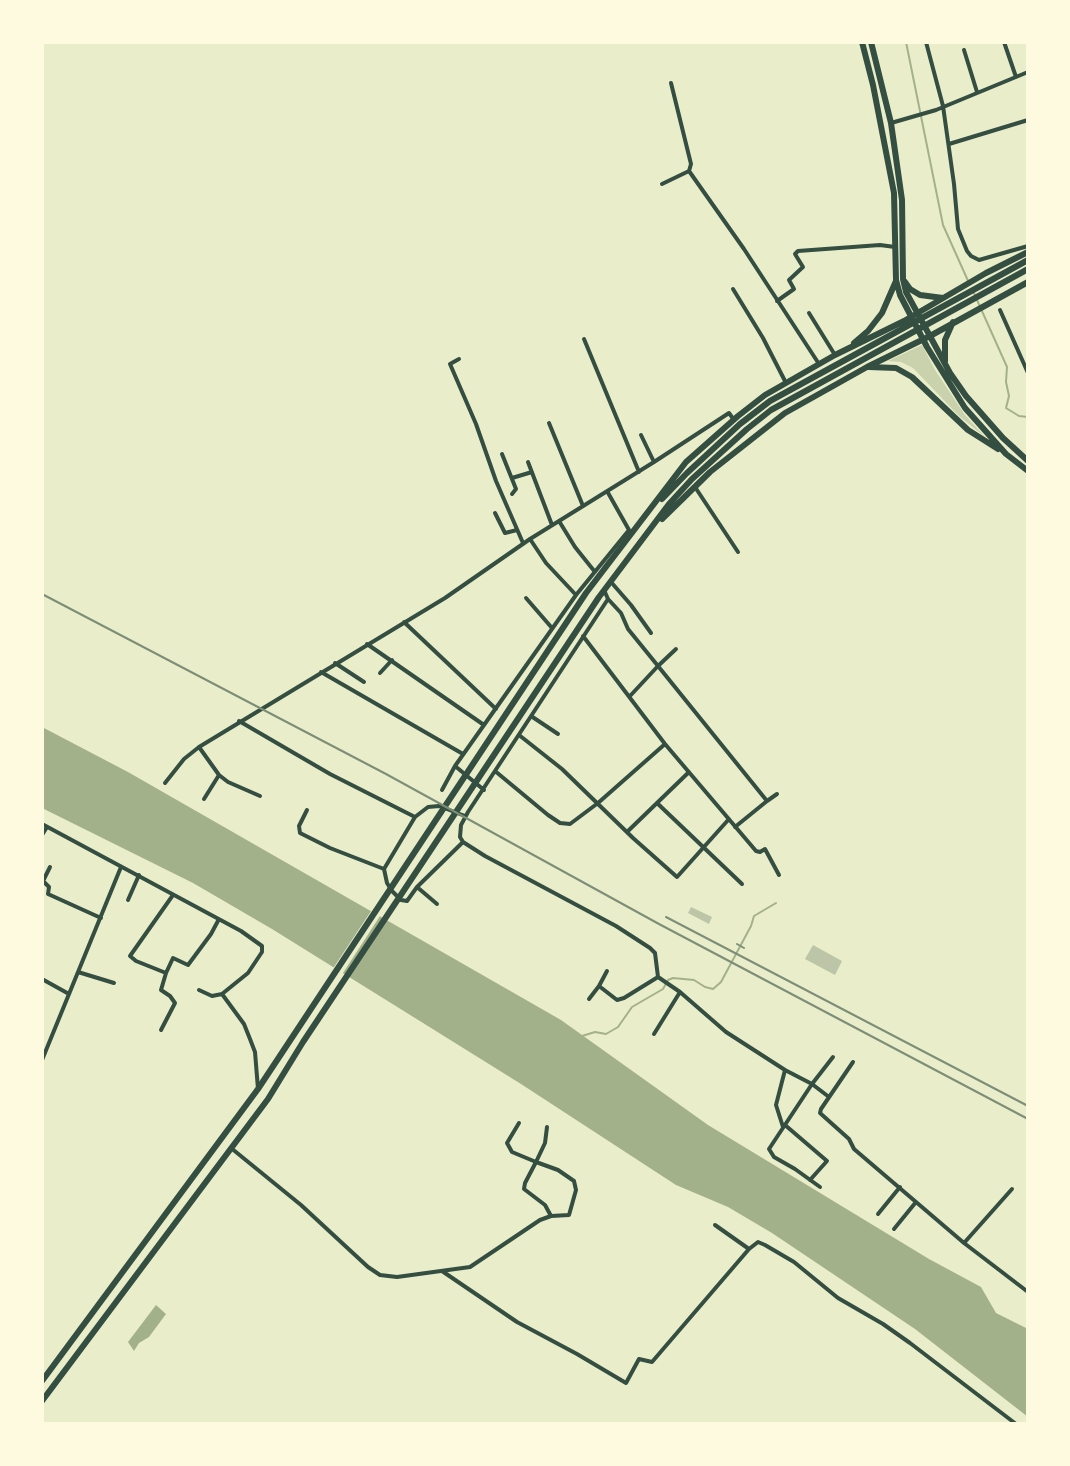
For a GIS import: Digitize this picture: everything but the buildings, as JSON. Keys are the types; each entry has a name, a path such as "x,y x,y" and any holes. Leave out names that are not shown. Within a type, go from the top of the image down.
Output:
{"highway":[{"path":"862,42 873,85 894,193 900,279 913,306 914,315"},
{"path":"872,42 891,123 902,200 900,296 914,315 965,408 1006,454"},
{"path":"636,527 686,462 765,395 1028,252"},
{"path":"55,1384 44,1379 258,1089 350,953 409,858 586,593 630,532 687,473 770,401 1028,260"},
{"path":"42,1401 268,1099 303,1042 599,597 644,536 692,479 771,410 1028,269"},
{"path":"900,279 920,295 943,298"},
{"path":"846,349 868,330 882,313 900,279"},
{"path":"644,536 711,472 785,414 867,367 926,338 1028,282"},
{"path":"946,364 945,340 953,322"},
{"path":"926,338 980,414 1028,461"},
{"path":"867,367 896,368 912,376 968,430 1028,471"}],"street":[{"path":"926,42 943,106 958,229 967,250 978,260 1028,246"},
{"path":"1004,42 1016,77"},
{"path":"964,50 977,92"},
{"path":"891,123 936,110 1028,72"},
{"path":"662,184 689,171 691,164 671,83"},
{"path":"949,144 1028,120"},
{"path":"689,171 744,249 819,364"},
{"path":"777,301 794,289 789,280 803,267 795,254 798,251 880,245 897,247"},
{"path":"734,289 786,383"},
{"path":"1000,310 1028,373"},
{"path":"809,313 836,355"},
{"path":"584,339 639,472"},
{"path":"459,359 450,364 523,543"},
{"path":"165,783 184,759 199,747 445,598 523,543 639,472 729,413 734,420"},
{"path":"549,423 583,506"},
{"path":"641,435 654,462"},
{"path":"502,454 516,490 512,494"},
{"path":"528,462 552,525"},
{"path":"512,478 532,472"},
{"path":"695,487 738,552"},
{"path":"442,790 463,754 576,595 630,532 607,491"},
{"path":"495,513 505,533 517,530"},
{"path":"559,521 595,573"},
{"path":"530,539 546,563 576,595"},
{"path":"610,581 631,604 651,633"},
{"path":"604,590 608,599 621,613 628,630 767,801"},
{"path":"526,598 552,628"},
{"path":"608,599 465,816 460,825 460,837 463,842 616,926 650,948 655,953 658,977 680,992 726,1032 785,1070 812,1084 829,1097"},
{"path":"404,622 496,708"},
{"path":"583,636 665,744 735,827 756,851 760,852 765,849 779,875"},
{"path":"367,644 484,724"},
{"path":"630,696 676,649"},
{"path":"380,673 392,660"},
{"path":"335,663 364,682"},
{"path":"321,672 463,754"},
{"path":"531,716 558,734"},
{"path":"240,721 330,774 415,817"},
{"path":"519,735 562,769 677,877 729,819"},
{"path":"495,771 565,825 570,824 598,803 665,744"},
{"path":"199,747 219,775 228,782 261,796"},
{"path":"455,766 484,790"},
{"path":"627,832 689,772"},
{"path":"204,800 219,775"},
{"path":"735,827 777,794"},
{"path":"657,803 742,884"},
{"path":"463,842 417,887 407,901 404,901 387,884 384,869 415,817 428,807 435,806 465,816"},
{"path":"307,810 299,826 300,833 384,869"},
{"path":"42,835 44,826 219,919 252,938 263,948 244,978 222,994 212,996 199,990"},
{"path":"50,867 43,881 50,887 48,894 101,918"},
{"path":"42,1060 121,867"},
{"path":"128,900 139,875"},
{"path":"417,887 437,904"},
{"path":"166,973 136,962 130,956 173,895"},
{"path":"161,1030 175,1003 161,990 173,958 188,965 219,919"},
{"path":"589,999 607,971"},
{"path":"78,972 114,983"},
{"path":"599,986 614,999 621,1000 658,977"},
{"path":"42,979 69,994"},
{"path":"654,1034 680,992"},
{"path":"222,994 244,1024 255,1052 258,1089"},
{"path":"820,1187 790,1165 774,1157 770,1151 771,1144 833,1057"},
{"path":"853,1062 820,1109 820,1113 849,1139 854,1149 964,1243 1028,1292"},
{"path":"785,1070 776,1105 784,1126 826,1161 810,1180"},
{"path":"230,1147 301,1205 368,1267 380,1275 397,1277 470,1267 540,1220 551,1216 571,1214 576,1184 571,1178 558,1170 518,1156 510,1150 507,1143 519,1123"},
{"path":"547,1127 545,1143 524,1189 545,1205 551,1216"},
{"path":"878,1215 900,1187"},
{"path":"964,1243 1012,1189"},
{"path":"894,1228 916,1202"},
{"path":"715,1225 749,1249"},
{"path":"442,1271 518,1322 626,1383 639,1359 653,1361 754,1243 758,1242 794,1262 838,1298 910,1343 1016,1424"}],"shaded area":[{"path":"922,345 935,370 965,415 985,437 959,416 913,368 901,362 888,361"},
{"path":"42,727 128,772 561,1020 708,1125 929,1259 981,1287 996,1313 1028,1329 1028,1417 915,1329 772,1233 728,1207 676,1185 521,1084 272,929 193,883 42,808"},
{"path":"156,1305 166,1314 149,1337 139,1343 134,1351 128,1342"}],"pier":[{"path":"373,908 382,913 341,976 332,970"}],"waterway":[{"path":"906,42 943,225 969,283"},
{"path":"973,291 1007,367 1006,382 1009,396 1006,408 1019,416 1028,417"},
{"path":"582,1036 595,1032 606,1034 618,1027 632,1007 663,989 668,980 673,978 694,980 713,989 721,982 754,916 776,903"}],"railway":[{"path":"42,594 386,774 659,924 1028,1119"},
{"path":"666,917 1028,1106"},
{"path":"737,944 744,948"}]}
